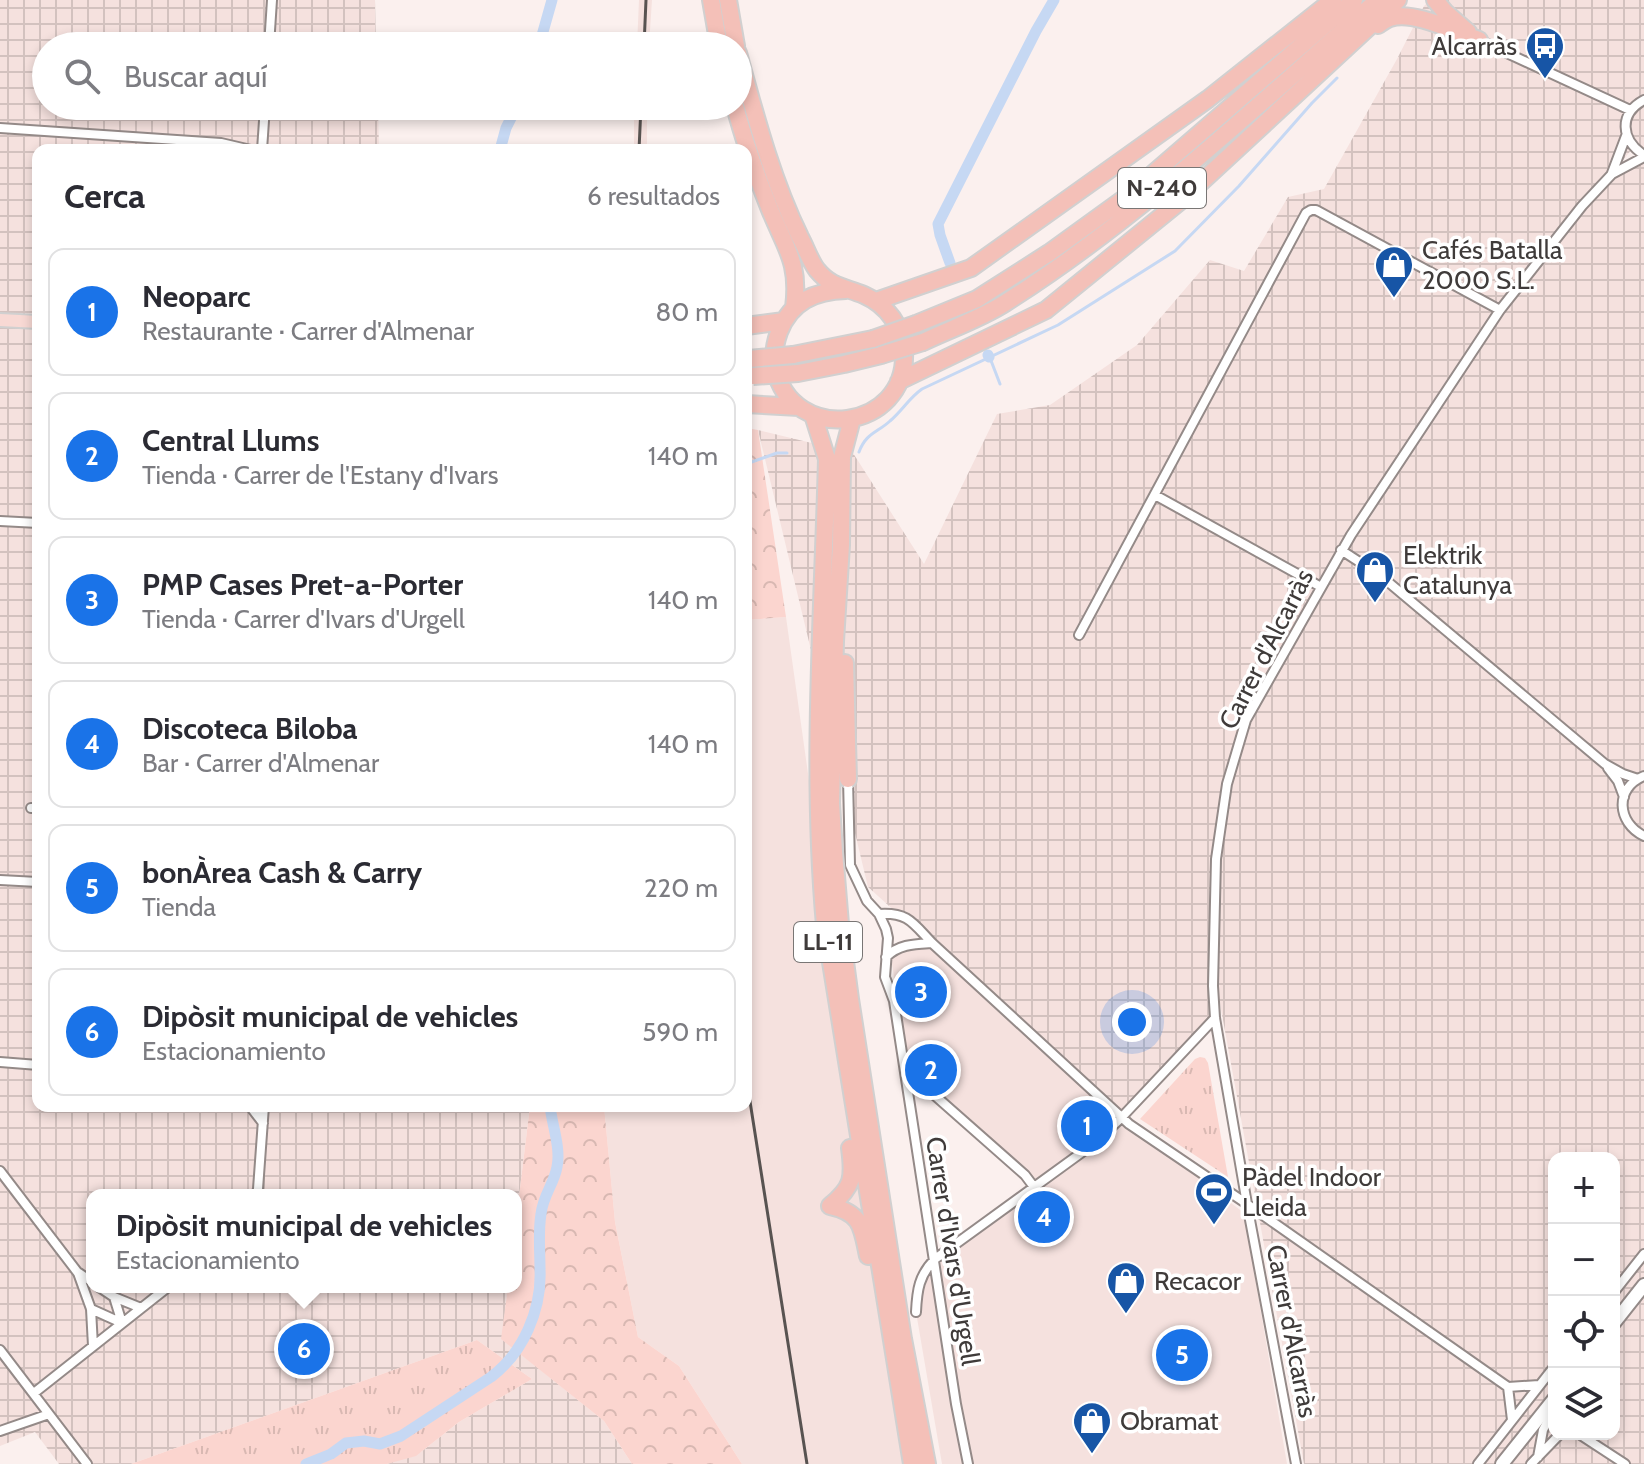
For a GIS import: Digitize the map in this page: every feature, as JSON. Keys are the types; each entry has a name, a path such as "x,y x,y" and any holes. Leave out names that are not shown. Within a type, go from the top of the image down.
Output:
{"highway":[{"path":"711,0 717,32"},
{"path":"728,0 734,32"},
{"name":"N-240","path":"876,301 971,268 1208,99 1333,0"},
{"name":"N-240","path":"752,359 793,355 873,339 977,299 1049,253 1148,178 1354,0"},
{"name":"N-240","path":"752,376 798,373 881,355 923,342 1002,305 1153,196 1378,0"},
{"name":"N-240","path":"899,381 1046,310 1184,198 1398,0"},
{"path":"1435,0 1479,40"},
{"path":"1345,49 1388,18 1406,16 1479,40"},
{"path":"752,104 790,217 815,267 827,281 862,294 887,311 902,337 904,351 899,381 880,406 867,414 839,421 806,411 752,405"},
{"name":"LL-11","path":"738,120 745,144"},
{"name":"LL-11","path":"752,162 793,259 797,288 789,315 775,343 775,367 784,389 806,411 827,459 818,725 820,872 825,925 912,1464"},
{"path":"752,324 789,315 809,297 827,291 846,290"},
{"name":"LL-11","path":"852,419 842,457 831,803 840,924 903,1339 927,1464"},
{"path":"841,545 848,779"},
{"path":"852,1091 846,1121 851,1175 846,1193 830,1206 847,1211 857,1219 873,1281 885,1298"}],"main road":[{"path":"0,320 32,322"}],"street":[{"path":"270,32 272,0"},
{"path":"1479,40 1630,110 1644,100"},
{"name":"Carrer d'Alcarràs","path":"1612,174 1626,136 1625,123 1630,110"},
{"path":"262,144 264,120"},
{"path":"0,128 225,144"},
{"path":"1626,136 1633,148 1644,156"},
{"name":"Carrer d'Alcarràs","path":"1296,1464 1215,1018 1216,859 1227,784 1246,720 1341,550 1500,310 1582,206 1612,174 1644,156"},
{"path":"1079,635 1303,217 1311,210 1500,310"},
{"path":"1155,495 1321,587"},
{"path":"0,521 32,523"},
{"path":"1341,550 1381,576 1605,764 1623,774 1641,778"},
{"path":"1605,764 1618,781 1624,797"},
{"path":"1641,778 1627,790 1622,807 1629,825 1644,836"},
{"name":"Carrer d'Ivars d'Urgell","path":"848,779 850,865 867,901 879,914 886,929 885,977 894,1001 968,1464"},
{"path":"0,880 32,882"},
{"path":"879,914 892,913 906,917 1121,1118 1508,1387 1539,1385"},
{"path":"886,957 906,945 932,943"},
{"path":"916,1312 918,1286 935,1259 1092,1145 1215,1018"},
{"path":"0,1062 32,1065"},
{"path":"905,1069 1025,1175 1034,1187"},
{"path":"255,1112 263,1123"},
{"path":"258,1189 264,1112"},
{"path":"0,1171 78,1273 91,1309 93,1346"},
{"path":"1620,1284 1644,1254"},
{"path":"78,1273 86,1278"},
{"path":"1620,1315 1644,1285"},
{"path":"108,1293 141,1308"},
{"path":"34,1393 160,1293"},
{"path":"114,1297 122,1323"},
{"path":"91,1309 122,1323"},
{"path":"0,1350 87,1464"},
{"path":"1478,1464 1553,1368"},
{"path":"1508,1387 1512,1420"},
{"path":"1502,1464 1548,1407"},
{"path":"0,1431 49,1414"},
{"path":"1535,1460 1548,1420"},
{"path":"1523,1438 1532,1446 1535,1460"},
{"path":"1535,1460 1554,1440"},
{"path":"1588,1440 1625,1464"}],"shaded area":[{"path":"0,0 375,0 376,32 32,32 32,120 378,120 379,144 32,144 32,1112 529,1112 520,1189 86,1189 86,1293 507,1293 502,1339 604,1421 632,1464 387,1464 421,1452 459,1422 532,1379 477,1340 131,1464 59,1464 35,1432 0,1446"},
{"path":"639,0 652,0 650,32 638,32"},
{"path":"1430,0 1644,0 1644,148 1633,148 1604,183 1644,159 1644,1464 1304,1464 1215,976 1215,1018 1121,1118 868,887 758,430 853,453 924,564 997,414 1050,405 1137,345 1210,260 1244,271 1288,197 1324,189"},
{"path":"634,120 647,120 647,144 634,144"},
{"path":"786,617 905,1464 742,1464 679,1366 638,1337 615,1222 605,1112 752,1112 752,620"},
{"path":"932,943 1121,1118 1244,1213 1287,1464 942,1464 916,1312 927,1267 1032,1185 910,1076 890,952"}],"green space":[{"path":"752,429 758,430 786,617 752,620"},
{"path":"1200,1057 1208,1063 1228,1177 1140,1119"},
{"path":"529,1112 605,1112 615,1222 638,1337 679,1366 742,1464 632,1464 604,1421 501,1339 507,1293 522,1293 520,1189"},
{"path":"477,1340 532,1379 459,1422 416,1456 387,1464 131,1464"}],"waterway":[{"path":"543,32 552,0"},
{"path":"950,263 938,224 1054,0"},
{"path":"859,452 868,437 890,421 922,389 1058,325 1175,251 1337,78"},
{"path":"502,144 510,120"},
{"path":"990,358 1000,384"},
{"path":"752,462 777,453 787,453"},
{"path":"306,1464 331,1454 346,1443 364,1441 380,1444 401,1436 491,1377 512,1356 528,1329 538,1300 541,1214 558,1160 551,1112"}],"railway":[{"path":"645,32 646,0"},
{"path":"639,144 640,120"},
{"path":"752,1112 807,1464"}],"place":[{"name":"Alcarràs","path":"1545,80"},
{"name":"Cafés Batalla 2000 S.L.","path":"1394,299"},
{"name":"Elektrik Catalunya","path":"1375,604"},
{"name":"PMP Cases Pret-a-Porter","path":"921,992"},
{"name":"Central Llums","path":"931,1070"},
{"name":"Neoparc","path":"1087,1126"},
{"name":"Discoteca Biloba","path":"1044,1217"},
{"name":"Pàdel Indoor Lleida","path":"1214,1226"},
{"name":"Recacor","path":"1126,1315"},
{"name":"Dipòsit municipal de vehicles","path":"304,1349"},
{"name":"bonÀrea Cash & Carry","path":"1182,1355"},
{"name":"Obramat","path":"1092,1455"}]}
